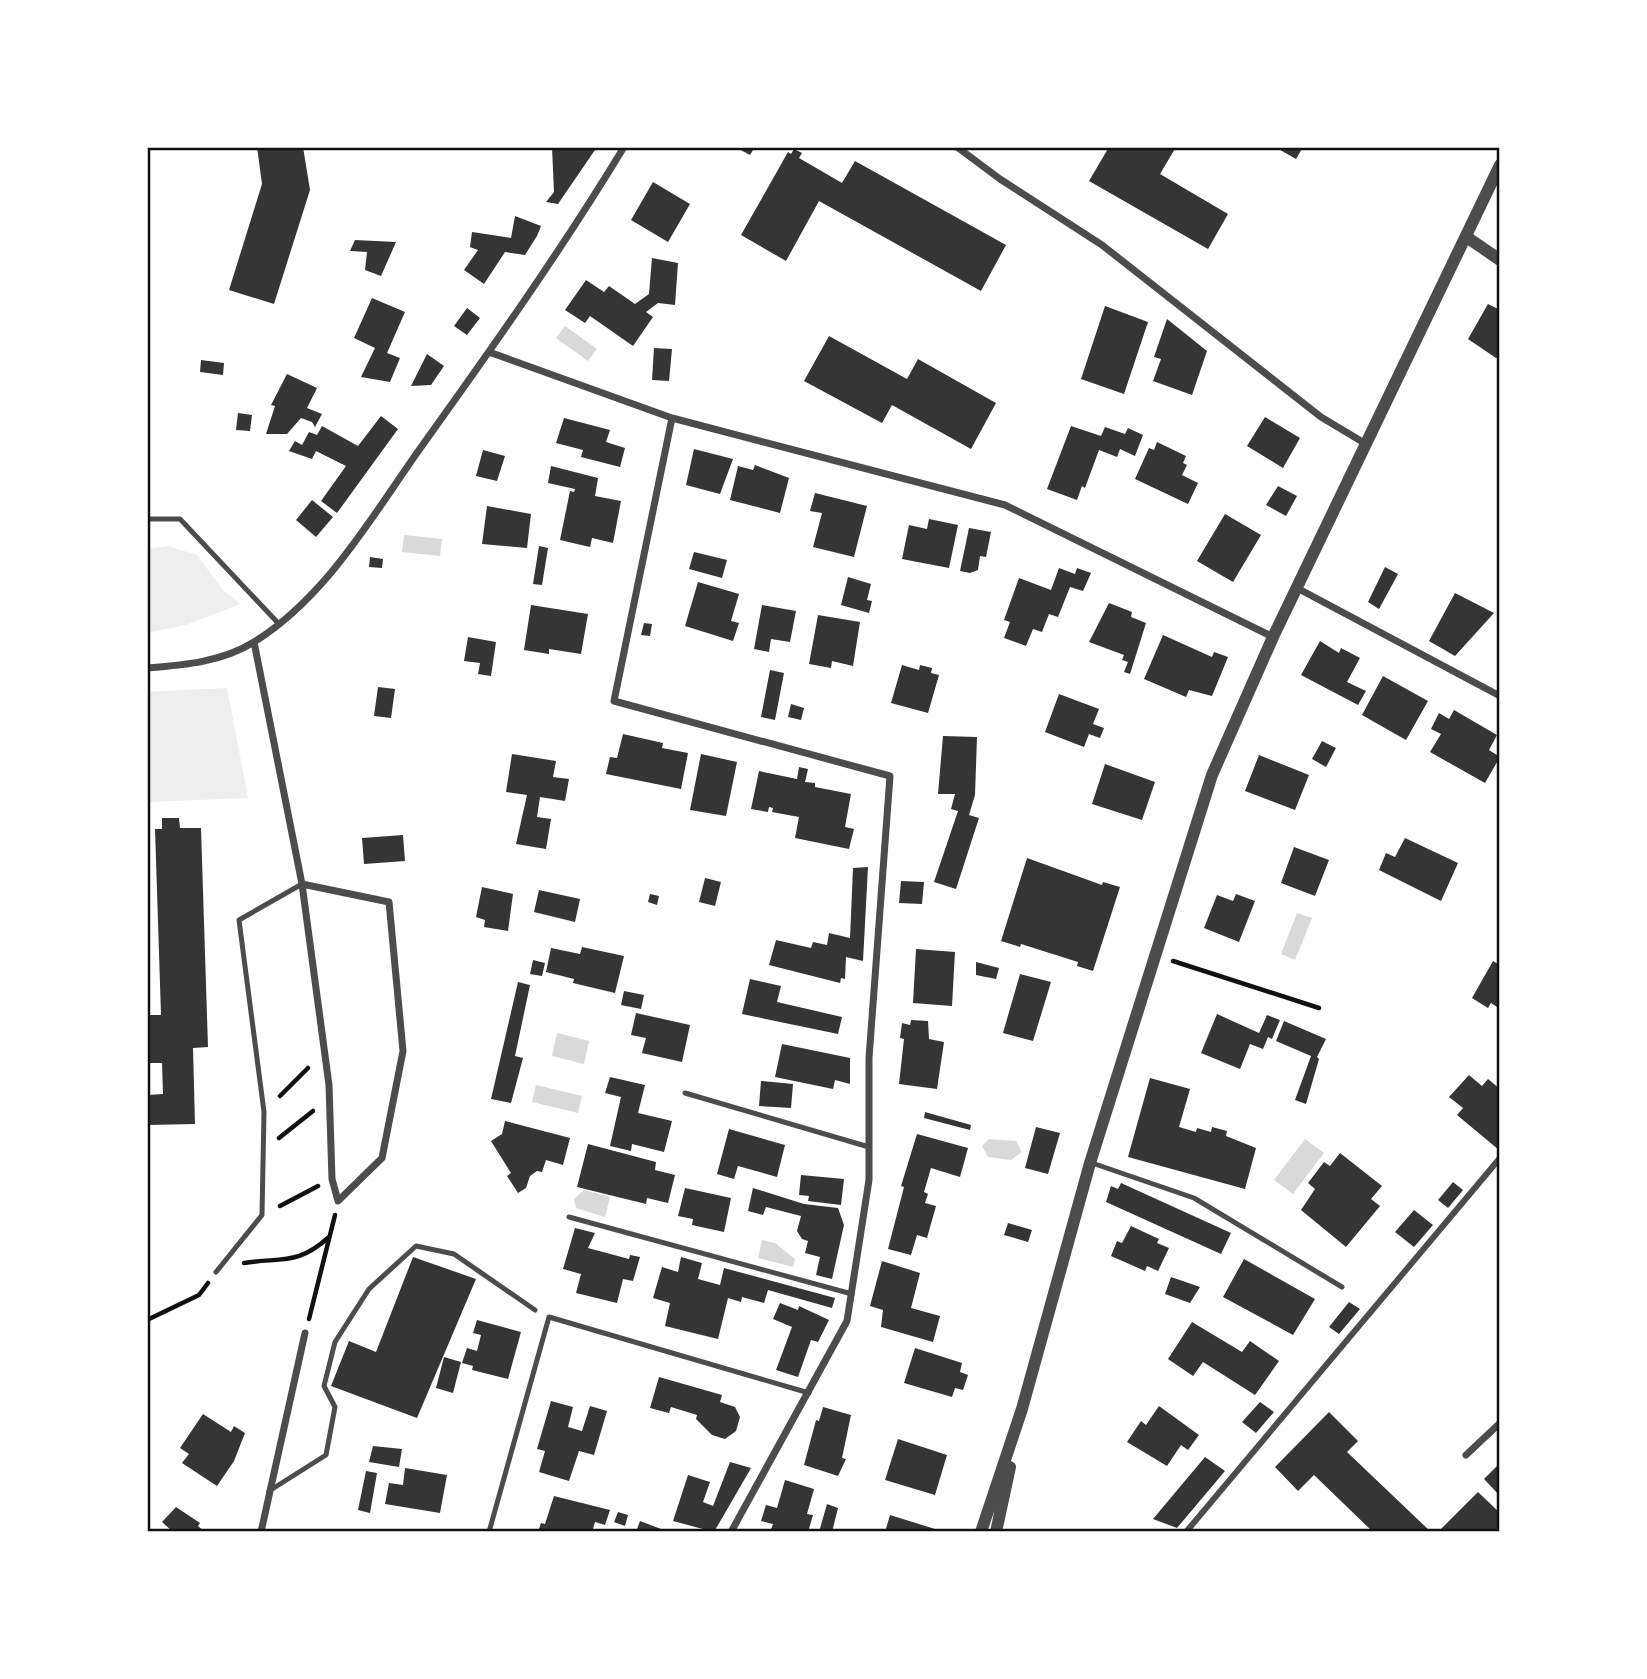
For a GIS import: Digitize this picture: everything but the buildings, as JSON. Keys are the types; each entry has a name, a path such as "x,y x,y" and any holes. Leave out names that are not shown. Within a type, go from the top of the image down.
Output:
{"street":[{"path":"147,668 212,659 234,653 279,624 310,596 340,561 489,352 570,235 624,147"},
{"path":"957,147 1000,179 1102,246 1321,416 1366,444"},
{"path":"981,1532 1022,1409 1090,1163 1212,775 1273,637 1437,294 1468,238 1500,166"},
{"path":"1468,238 1500,260"},
{"path":"489,352 671,418 1004,505 1273,637"},
{"path":"671,418 614,701 890,776 869,1058 866,1211 847,1321 731,1532"},
{"path":"1297,588 1500,696"},
{"path":"254,642 302,884 330,1098 332,1179 338,1201 382,1158 403,1051 389,902 302,884"},
{"path":"1186,1532 1500,1157"},
{"path":"261,1532 305,1332"},
{"path":"996,1532 1022,1409"},
{"path":"1466,1455 1500,1423"}],"lane":[{"path":"147,519 180,519 279,624"},
{"path":"218,1269 262,1215 264,1112 239,920 302,884"},
{"path":"685,1093 869,1147"},
{"path":"1090,1163 1194,1198 1342,1287"},
{"path":"569,1217 852,1294"},
{"path":"269,1490 326,1455 335,1407 324,1385 335,1342 369,1289 416,1245 454,1254 535,1310"},
{"path":"489,1532 549,1317 809,1394"}],"path":[{"path":"1156,956 1319,1008"},
{"path":"264,1112 324,1052"},
{"path":"264,1149 330,1098"},
{"path":"262,1215 332,1179"},
{"path":"305,1332 338,1201"},
{"path":"218,1269 261,1260 295,1260 308,1254 329,1237"},
{"path":"147,1321 199,1295"}],"shaded area":[{"path":"565,326 597,349 588,361 556,338"},
{"path":"404,535 442,539 440,556 402,552"},
{"path":"168,546 197,555 222,589 240,604 186,625 147,633 147,549"},
{"path":"227,688 248,798 147,802 147,692"},
{"path":"1297,913 1312,918 1295,960 1281,954"},
{"path":"557,1033 589,1041 584,1064 552,1056"},
{"path":"536,1085 582,1096 578,1113 532,1102"},
{"path":"989,1139 1016,1141 1022,1152 1011,1160 988,1157 982,1146"},
{"path":"1305,1139 1324,1153 1293,1194 1274,1180"},
{"path":"584,1190 610,1197 605,1217 576,1208 574,1199"},
{"path":"762,1240 775,1243 795,1259 793,1267 758,1258"}]}
